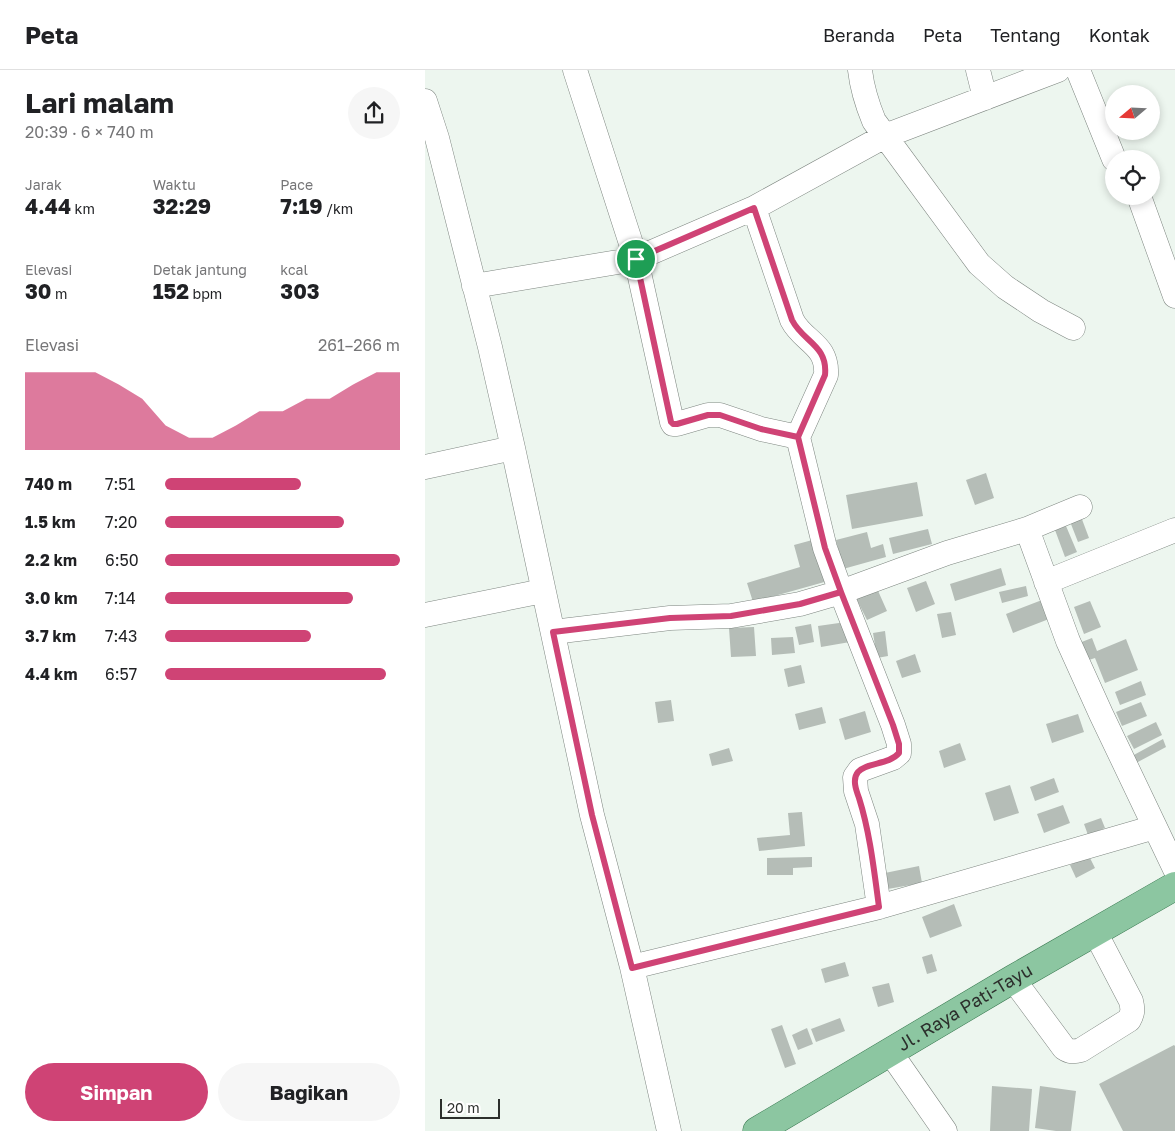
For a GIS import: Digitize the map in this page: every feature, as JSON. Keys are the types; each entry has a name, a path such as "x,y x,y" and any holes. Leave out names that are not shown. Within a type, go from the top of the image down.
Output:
{"main road":[{"name":"Jl. Raya Pati-Tayu","path":"757,1131 1013,979 1175,886"}],"street":[{"path":"575,70 636,259 671,422 677,424 708,415 720,415 761,429 798,437"},
{"path":"860,70 861,84 866,103 874,121 979,264 1005,287 1041,311 1073,328"},
{"path":"978,70 985,98"},
{"path":"475,286 636,259 754,208 885,136 1058,70"},
{"path":"1078,70 1111,150"},
{"path":"425,100 437,138 475,286 513,448 592,815 632,968 669,1131"},
{"path":"1142,205 1175,296"},
{"path":"754,208 792,320 798,330 817,347 824,360 825,375 798,437 825,548 899,744 899,753 893,758 860,770 855,777 856,790 867,824 879,907"},
{"path":"425,467 513,448"},
{"path":"553,632 670,618 731,616 800,604 841,592 947,553 1027,529 1080,507"},
{"path":"1027,529 1068,641 1175,868"},
{"path":"1046,582 1175,530"},
{"path":"425,615 543,591"},
{"path":"632,968 879,907 1155,827"},
{"path":"1013,979 1064,1048 1074,1052 1081,1050 1129,1020 1133,1010 1131,1001 1095,932"},
{"path":"890,1052 945,1131"}],"building":[{"path":"986,473 994,498 975,505 966,480"},
{"path":"917,482 923,516 852,529 846,495"},
{"path":"1080,514 1089,538 1078,542 1069,519"},
{"path":"1066,526 1077,552 1065,557 1055,530"},
{"path":"928,529 932,544 893,554 889,538"},
{"path":"867,532 871,548 883,544 886,557 843,569 836,540"},
{"path":"816,539 828,581 753,602 747,583 800,567 794,545"},
{"path":"1001,568 1006,585 955,601 950,584"},
{"path":"926,581 935,604 916,612 907,588"},
{"path":"875,584 887,611 867,620 854,594"},
{"path":"1026,586 1028,596 1002,603 999,592"},
{"path":"1042,600 1049,619 1013,633 1006,614"},
{"path":"1090,601 1101,627 1084,634 1074,607"},
{"path":"951,612 956,635 942,638 937,614"},
{"path":"846,622 850,642 821,647 818,626"},
{"path":"811,624 814,642 799,645 795,627"},
{"path":"754,627 756,656 731,657 729,628"},
{"path":"885,631 888,656 877,658 873,633"},
{"path":"793,637 795,653 772,655 771,638"},
{"path":"1092,638 1097,651 1126,639 1138,670 1105,683 1095,658 1086,661 1079,643"},
{"path":"915,654 921,672 902,678 896,661"},
{"path":"801,665 805,683 788,687 784,669"},
{"path":"1141,681 1146,695 1120,705 1115,692"},
{"path":"671,700 674,721 658,723 655,702"},
{"path":"1141,702 1147,716 1122,726 1116,712"},
{"path":"822,707 826,723 799,730 795,714"},
{"path":"865,711 871,732 845,740 839,719"},
{"path":"1078,714 1084,732 1052,743 1046,724"},
{"path":"1156,722 1162,735 1134,749 1127,736"},
{"path":"1163,739 1166,747 1136,763 1132,756"},
{"path":"960,743 966,760 944,768 939,751"},
{"path":"729,748 733,761 712,766 709,754"},
{"path":"1054,778 1059,792 1035,801 1030,787"},
{"path":"1010,785 1019,813 994,821 985,793"},
{"path":"1063,805 1070,823 1044,833 1037,814"},
{"path":"802,812 805,846 759,851 757,838 790,835 788,813"},
{"path":"1101,818 1105,828 1088,835 1084,824"},
{"path":"1089,856 1095,868 1076,878 1070,865"},
{"path":"812,857 812,867 793,868 793,875 767,875 767,858"},
{"path":"919,866 922,883 882,890 880,874"},
{"path":"954,904 962,926 930,938 922,917"},
{"path":"932,954 937,971 927,974 922,957"},
{"path":"845,962 849,976 825,983 821,969"},
{"path":"889,983 894,1002 878,1007 872,987"},
{"path":"840,1018 845,1031 816,1042 811,1029"},
{"path":"782,1025 796,1064 785,1068 771,1029"},
{"path":"807,1028 813,1044 798,1050 792,1035"},
{"path":"1174,1045 1175,1131 1123,1131 1099,1084"},
{"path":"992,1086 1032,1089 1029,1131 990,1131"},
{"path":"1040,1086 1076,1091 1071,1131 1035,1128"}],"route":[{"path":"636,259 671,422 677,424 708,415 720,415 761,429 798,437 825,548 841,592 800,604 731,616 670,618 553,632 592,815 632,968 879,907 867,824 856,790 855,777 860,770 893,758 899,753 899,744 893,725 825,548 811,493 798,437 825,375 824,360 817,347 798,330 792,320 754,208 636,259"}]}
